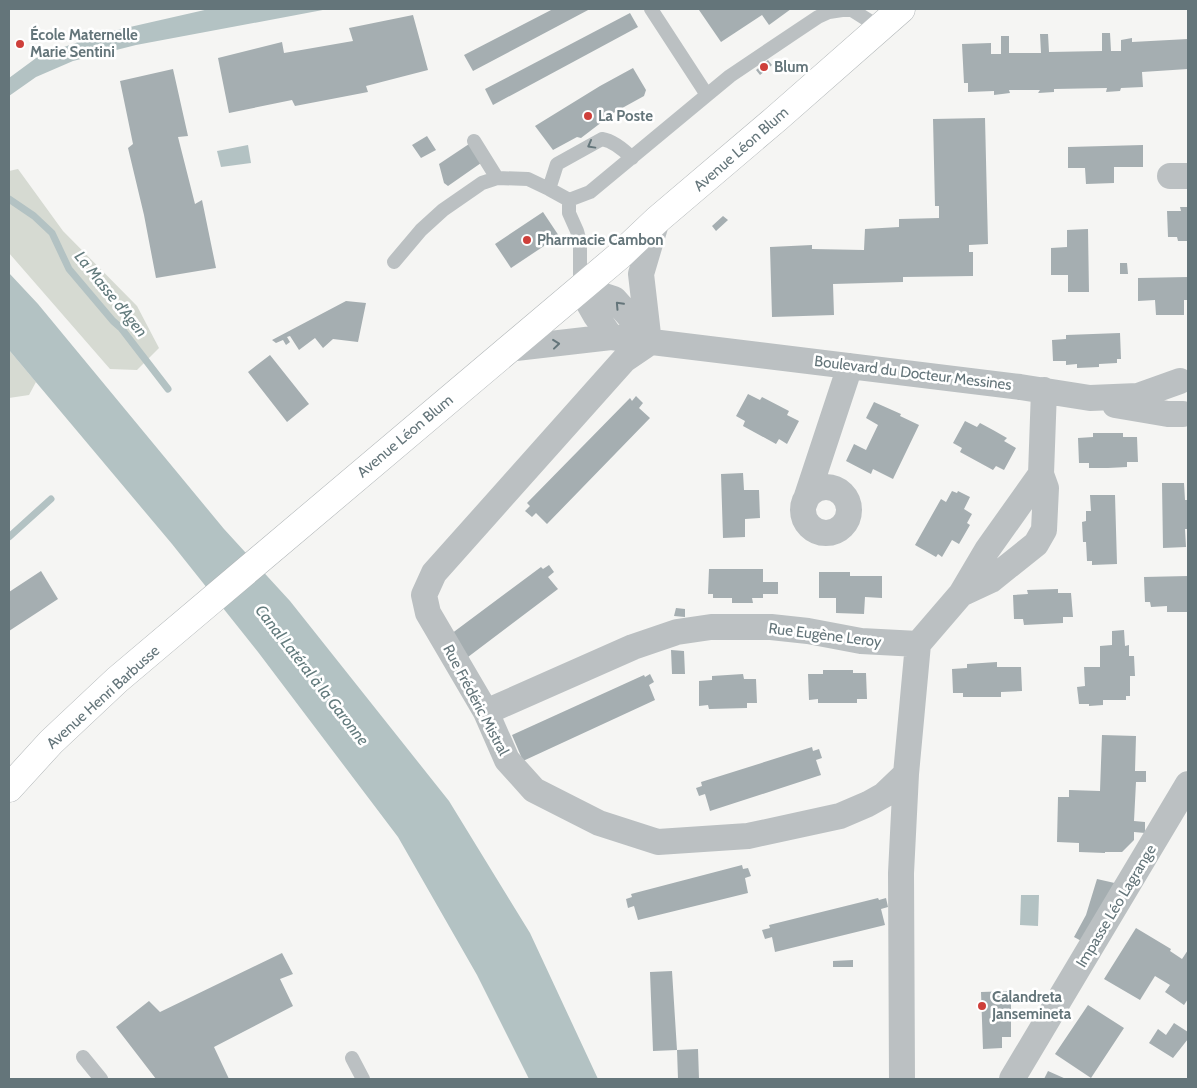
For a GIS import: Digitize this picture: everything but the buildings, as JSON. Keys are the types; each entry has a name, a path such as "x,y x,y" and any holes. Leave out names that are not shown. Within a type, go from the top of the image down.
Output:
{"main road":[{"name":"Avenue Léon Blum","path":"201,610 619,256 657,220 901,9"},
{"name":"Avenue Henri Barbusse","path":"9,788 52,742 117,680 201,610"}],"street":[{"path":"648,340 640,274 657,220"},
{"path":"580,288 614,299 648,340"},
{"path":"580,288 611,338"},
{"path":"507,349 611,338 648,340"},
{"name":"Boulevard du Docteur Messines","path":"648,340 1044,390 1090,398 1138,396 1184,379"},
{"name":"Rue Frédéric Mistral","path":"648,340 624,360 434,573 424,594 428,614 486,712 508,760 534,790 599,823 658,842 748,836 840,816 884,795 906,774"},
{"path":"805,502 850,366"},
{"path":"1184,379 1176,386 1174,398 1178,410 1186,416"},
{"path":"961,594 990,580 1036,544 1044,530 1046,488 1041,474 1044,390"},
{"path":"1090,398 1118,406 1186,416"},
{"path":"902,1079 901,873 906,774 918,644 961,594 987,550 1041,474"},
{"name":"Rue Eugène Leroy","path":"486,712 633,647 677,632 711,627 771,627 808,631 861,641 918,644"},
{"name":"Impasse Léo Lagrange","path":"1012,1079 1188,784"}],"lane":[{"path":"651,9 707,95"},
{"path":"394,262 421,230 443,210 482,183 497,178 528,179 569,200 590,192 730,76 818,17 829,12 852,10 879,27"},
{"path":"549,189 557,164 602,139 608,140 632,158"},
{"path":"474,141 497,178"},
{"path":"569,200 569,213 580,242 580,288"},
{"path":"83,1057 101,1079"},
{"path":"352,1058 363,1079"}],"shaded area":[{"path":"18,169 63,231 137,306 159,348 137,370 110,369 9,253 9,171"},
{"path":"9,350 36,382 29,395 9,398"}],"water":[{"path":"209,9 328,9 136,45 73,61 36,77 9,96 9,78 47,50 64,47 108,32"},
{"path":"248,145 251,163 221,167 217,151"},
{"name":"Canal Latéral à la Garonne","path":"9,273 38,304 224,529 290,601 449,801 530,933 598,1079 529,1079 477,975 398,837 258,652 172,544 9,350"},
{"path":"1021,895 1039,895 1038,926 1020,925"}],"waterway":[{"name":"La Masse d'Agen","path":"9,199 34,216 52,233 69,269 121,328 168,389"},
{"path":"9,537 51,499"}],"place":[{"name":"École Maternelle Marie Sentini","path":"20,44"},
{"name":"Blum","path":"764,67"},
{"name":"La Poste","path":"588,116"},
{"name":"Pharmacie Cambon","path":"527,240"},
{"name":"Calandreta Jansemineta","path":"982,1006"}]}
